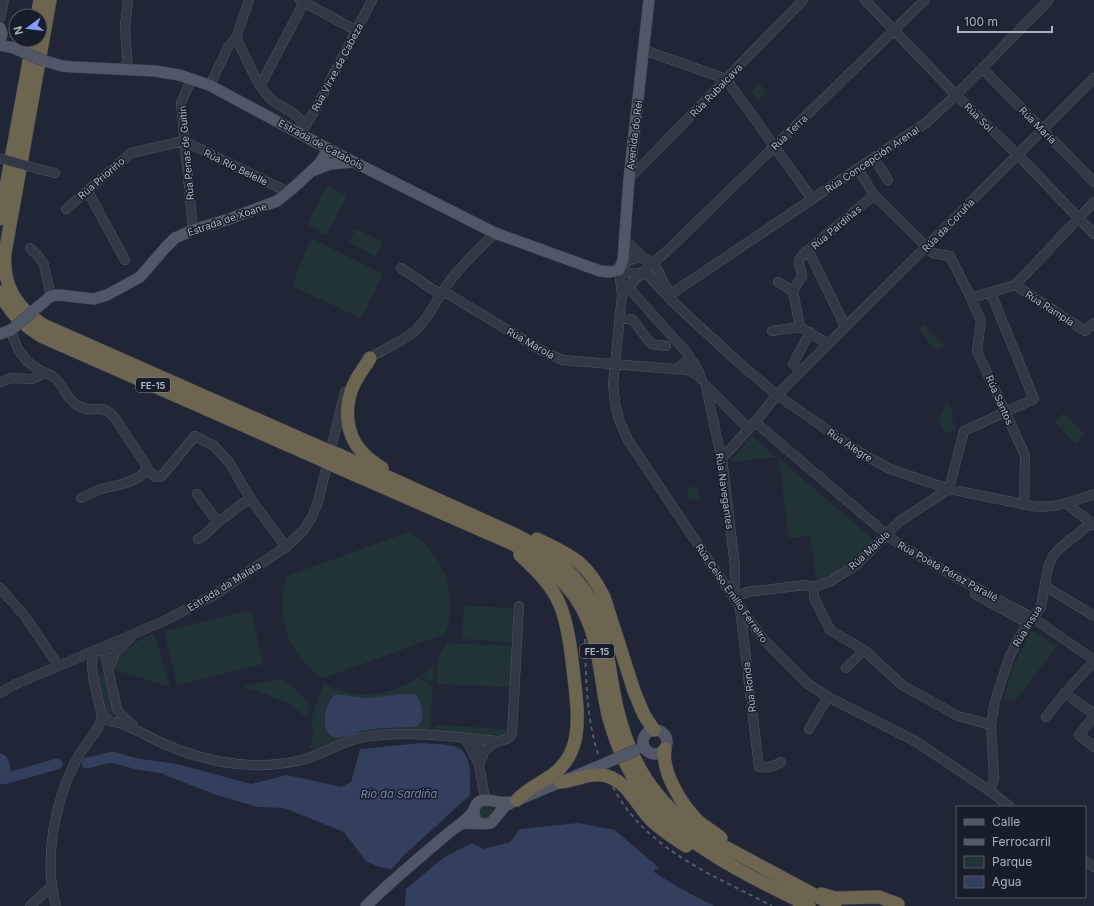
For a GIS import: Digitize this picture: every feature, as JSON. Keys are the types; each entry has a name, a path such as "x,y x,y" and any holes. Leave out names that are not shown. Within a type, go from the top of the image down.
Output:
{"highway":[{"name":"FE-15","path":"50,0 4,262 6,277 14,297 24,312 43,326 336,460 531,554 553,572 573,595 588,620 594,642 608,715 614,736 633,777 655,808 691,841 720,859 798,894 834,906"},
{"path":"0,218 32,48"},
{"name":"FE-15","path":"0,292 4,301 16,317 41,336 323,454"},
{"path":"370,358 355,382 349,397 347,413 350,432 359,450 396,480"},
{"name":"FE-15","path":"336,460 396,480 516,535 539,548 562,564 584,591 598,614 606,648 614,696 622,727 629,749 642,773 654,790 681,820 699,833 752,862 798,894 809,906"},
{"path":"463,511 484,517 536,538 580,562 590,573 604,597 634,691 644,715 654,730"},
{"path":"467,524 475,531 520,555 536,570 549,585 560,604 567,625 577,709 576,734 573,746 563,765 554,774 544,782 526,791 515,801"},
{"path":"665,749 664,762 676,792 683,802 699,821 752,862"},
{"path":"560,782 592,775 612,777 626,789 650,819 671,836 725,868 798,894 835,898 879,898 901,905"},
{"path":"876,906 882,904 901,905"}],"main road":[{"name":"Avenida do Rei","path":"619,270 623,260 629,179 649,0"},
{"name":"Estrada de Catabois","path":"0,38 14,48 45,61 62,66 155,71 192,78 209,85 354,162 495,233 600,271 610,272 619,270"},
{"path":"311,172 332,150 336,157 330,164"},
{"path":"311,172 330,164 354,162"},
{"name":"Estrada de Xoane","path":"51,296 59,295 94,299 104,297 140,277 175,238 193,230 262,207 277,200 311,172"},
{"path":"9,330 51,296"},
{"path":"461,824 491,823 505,806 640,748 652,754 659,754 665,749 666,738 662,732 651,730 644,735 640,748"},
{"path":"366,906 446,834 461,824 473,812 478,802 489,800 515,801"},
{"path":"489,800 497,807 498,815"},
{"path":"473,812 480,823"}],"street":[{"path":"0,18 4,0"},
{"path":"128,0 125,27 128,69"},
{"path":"209,85 228,47 236,38 249,0"},
{"name":"Rúa Virxe da Cabeza","path":"300,134 315,110 372,0"},
{"name":"Rúa Rubalcava","path":"629,179 803,0"},
{"name":"Rúa Sol","path":"865,0 956,95 1017,154 1094,234"},
{"name":"Rúa Terra","path":"641,274 925,0"},
{"name":"Rúa Concepción Arenal","path":"673,296 812,199 927,122 956,95 1049,0"},
{"path":"260,86 300,10 303,1 357,31"},
{"path":"236,38 260,86 266,94 276,104 295,114 300,120"},
{"path":"644,50 726,78 812,199"},
{"name":"Rúa María","path":"982,68 1094,182"},
{"name":"Rúa Penas de Guitín","path":"192,78 181,103 193,230"},
{"name":"Rúa da Coruña","path":"722,458 752,426 777,395 1094,78"},
{"path":"283,124 300,120 315,110"},
{"name":"Rúa Prioriño","path":"66,209 130,153 184,141"},
{"name":"Rúa Río Belelle","path":"184,141 288,192"},
{"path":"0,158 55,173"},
{"path":"874,158 888,180"},
{"path":"858,169 874,195 927,246"},
{"path":"87,190 125,260"},
{"name":"Rúa Pardiñas","path":"845,326 808,250 874,195"},
{"path":"971,298 1014,285 1094,202"},
{"name":"Estrada da Malata","path":"0,693 58,665 164,621 214,595 286,547 302,532 316,509 323,487 347,385 357,369 370,358 416,330 428,316 452,278 495,233"},
{"path":"625,240 643,258"},
{"name":"Rúa Santos","path":"927,246 933,253 950,256 981,321 977,351 1025,455 1024,505"},
{"path":"30,248 39,257 44,265 51,296"},
{"path":"800,327 793,291 802,276 798,265 799,258 808,250"},
{"path":"641,274 619,270 629,259 648,258 653,263 668,289 672,292 673,296"},
{"name":"Rúa Marola","path":"401,268 539,350 562,360 676,369 689,366"},
{"name":"Rúa Celso Emilio Ferreiro","path":"619,270 622,295 613,384 619,420 624,432 740,607 764,640 807,683 828,697 916,741 990,791 1009,806"},
{"path":"622,295 641,274"},
{"name":"Rúa Alegre","path":"641,274 648,276 673,296 738,362 777,395 859,452 890,469 949,489 1024,505 1043,507 1067,504 1094,494"},
{"path":"778,282 793,291"},
{"name":"Rúa Rampla","path":"1014,285 1086,331 1094,323"},
{"name":"Rúa Navegantes","path":"629,286 632,292 688,354 689,366 704,383 752,426"},
{"path":"949,489 964,431 1034,399 991,292"},
{"path":"619,317 633,320 651,344 666,346"},
{"path":"772,331 800,327 828,344"},
{"path":"9,330 20,354 33,367 54,377 76,405 87,409 108,410 146,465 144,474 131,482 100,490 80,498"},
{"path":"801,371 793,364 810,332"},
{"path":"0,382 11,378 32,379 45,373"},
{"name":"Rúa Navegantes","path":"704,383 722,458 735,566 734,598"},
{"name":"Rúa Poeta Pérez Parallé","path":"752,426 885,536 1031,620 1094,661"},
{"path":"146,469 156,477 161,477 195,436 214,446 229,462 250,498 286,547"},
{"name":"Rúa Maiola","path":"734,598 747,592 806,585 814,587 831,581 856,566 900,521 949,489"},
{"path":"197,494 218,522"},
{"path":"198,539 204,536 218,522 250,498"},
{"path":"1067,504 1092,524"},
{"name":"Rúa Insua","path":"990,791 994,780 991,725 995,701 1009,658 1031,620 1041,607 1048,567 1053,556 1059,549 1092,524"},
{"path":"1045,586 1094,616"},
{"path":"814,587 814,598 830,630 864,650 902,685 958,716 991,725"},
{"path":"0,588 24,615 58,665"},
{"path":"102,715 106,719 124,724 173,749 224,763 254,765 281,763 304,759 354,739 366,736 410,734 498,741 507,739 512,734 519,606"},
{"name":"Rúa Ronda","path":"740,607 759,767 768,768 781,762"},
{"path":"109,668 116,653 134,633"},
{"path":"56,906 52,886 53,838 57,812 66,783 80,752 99,728 102,715 93,671 92,659 95,650 103,653 109,668 117,709 124,718 145,735"},
{"path":"846,668 864,650"},
{"path":"73,659 86,663 93,671"},
{"path":"1046,717 1094,661"},
{"path":"1065,693 1094,715 1079,735 1094,746"},
{"path":"809,729 828,697"},
{"path":"465,738 479,764"},
{"path":"477,739 479,764 489,800"},
{"path":"479,764 485,750 498,741"},
{"path":"30,906 52,886"}],"green space":[{"path":"760,84 767,94 757,100 751,91"},
{"path":"327,186 347,196 326,235 307,224"},
{"path":"356,229 383,242 375,256 349,242"},
{"path":"311,238 383,274 361,318 292,286"},
{"path":"924,325 945,346 934,350 919,328"},
{"path":"946,403 949,403 953,415 951,416 956,429 945,434 939,419"},
{"path":"1064,413 1085,435 1075,444 1054,421"},
{"path":"753,437 777,457 730,462 750,438"},
{"path":"779,459 873,539 873,542 844,568 816,581 810,536 789,538"},
{"path":"698,486 700,499 689,500 687,488"},
{"path":"409,532 431,551 445,576 449,590 450,605 449,620 445,634 323,678 301,659 293,647 287,633 283,619 282,605 283,590 287,576"},
{"path":"464,606 514,608 512,642 462,639"},
{"path":"251,610 263,664 177,685 164,631"},
{"path":"1033,631 1057,646 1015,701 1004,699 1012,669 1030,632"},
{"path":"154,633 170,687 118,671 113,667 125,651 142,639"},
{"path":"447,643 512,646 510,687 437,684 438,659"},
{"path":"434,664 433,683 421,676"},
{"path":"102,672 106,673 114,711 114,714 109,718 105,713 98,678 99,674"},
{"path":"419,677 433,687 430,730 380,730 362,732 313,751 310,747 313,732 311,720 324,684 351,693 378,694 411,682","holes":["411,693 419,700 422,707 420,722 415,727 362,731 335,738 324,723 324,718 331,698 338,694 366,698"]},
{"path":"280,679 284,680 309,702 307,717 287,703 258,691 243,687"},
{"path":"434,725 508,729 505,734 496,736 434,730"},
{"path":"485,805 490,807 492,812 490,817 485,819 480,817 478,812 480,807"}],"water":[{"path":"336,694 366,698 399,694 415,694 422,706 421,721 415,727 382,728 336,738 330,736 327,731 325,718 328,703"},
{"name":"Río da Sardiña","path":"422,743 453,746 462,751 466,756 470,768 470,795 402,857 392,869 379,867 366,861 344,832 284,808 258,807 216,795 165,775 158,766 177,764 251,784 287,775 341,787 351,782 360,749"},
{"path":"578,823 615,830 659,868 659,870 655,868 654,872 676,886 714,906 405,906 406,889 443,858 472,843 483,849 510,842 520,829"}],"waterway":[{"name":"Río da Sardiña","path":"87,763 112,757 137,764 172,769"},
{"name":"Río da Sardiña","path":"0,759 3,761 5,769 1,770 0,773"},
{"name":"Río da Sardiña","path":"0,778 4,779 57,764"}],"railway":[{"path":"585,639 586,684 589,713 591,728 599,757"},
{"path":"613,787 627,809 643,827 662,844 704,871 772,906"}]}
